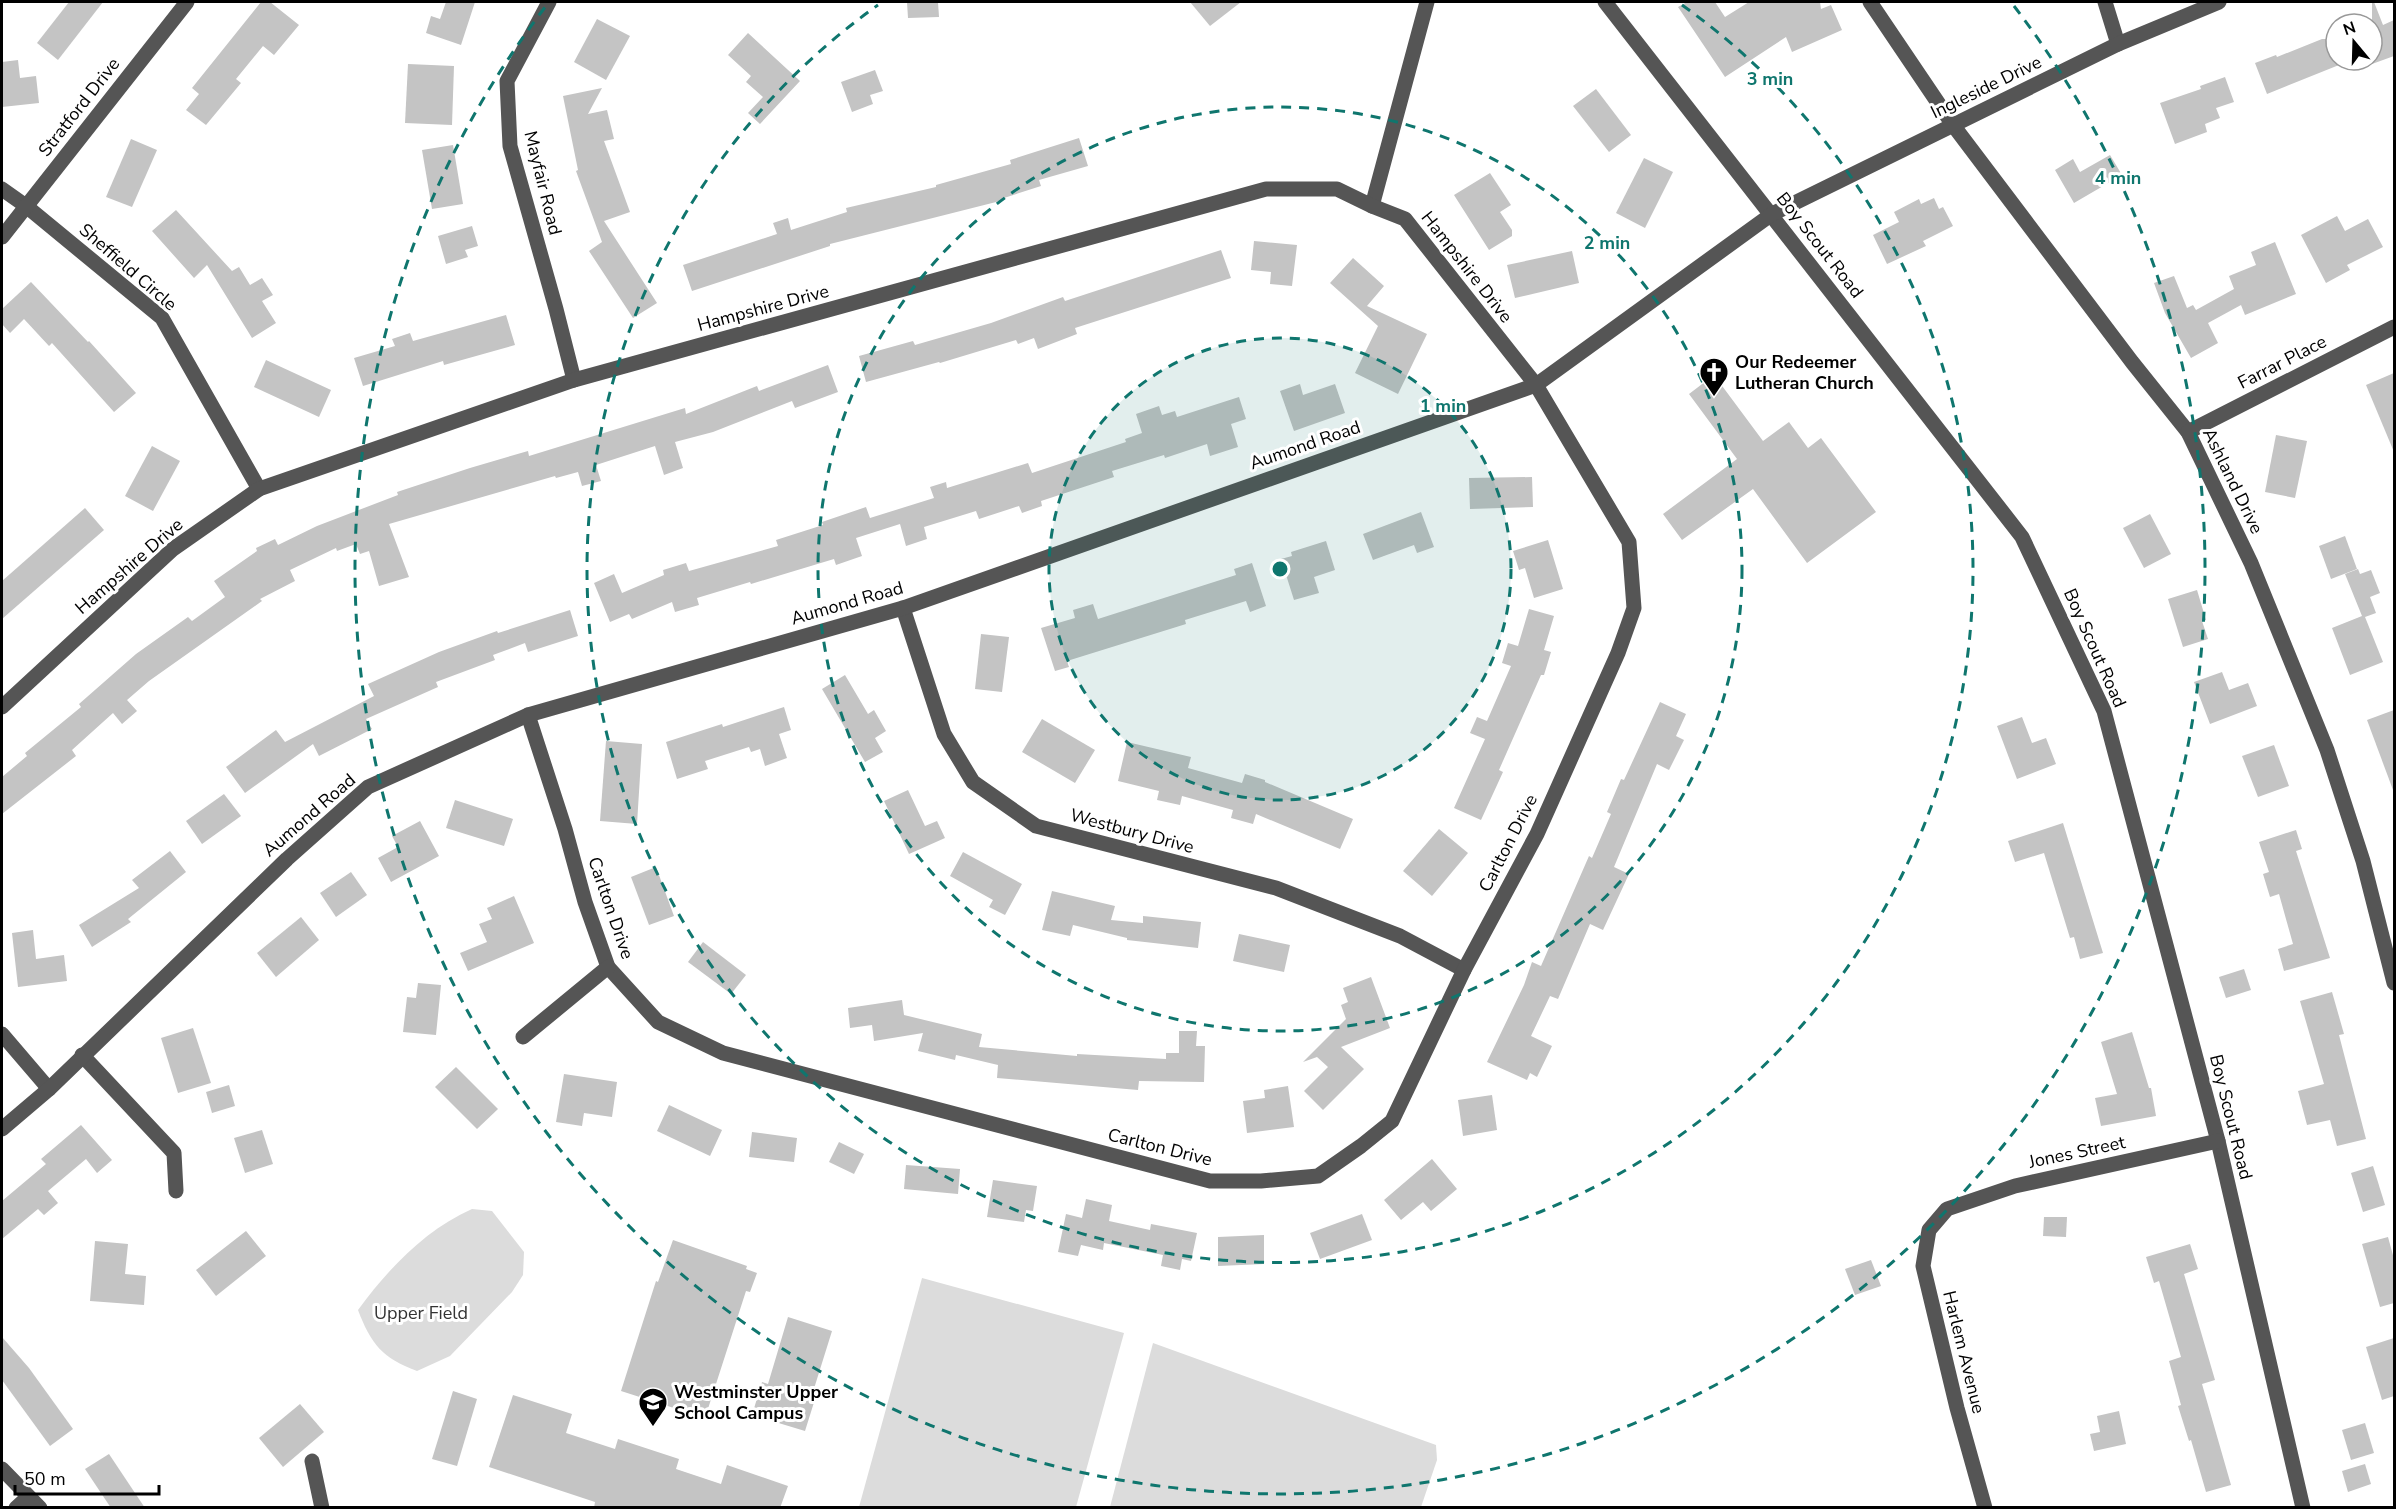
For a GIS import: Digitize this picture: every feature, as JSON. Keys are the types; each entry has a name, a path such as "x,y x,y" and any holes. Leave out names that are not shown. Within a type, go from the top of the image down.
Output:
{"street":[{"name":"Stratford Drive","path":"2,237 187,2"},
{"name":"Mayfair Road","path":"549,2 507,81 510,146 574,380"},
{"path":"1372,206 1427,2"},
{"name":"Boy Scout Road","path":"1605,2 2022,537 2062,619 2104,711 2218,1141 2300,1507"},
{"name":"Ashland Drive","path":"1870,2 1953,125 2132,362 2188,432 2251,563 2327,750 2363,861 2394,983"},
{"path":"2105,2 2118,44"},
{"name":"Ingleside Drive","path":"1772,214 2118,44 2219,2"},
{"name":"Sheffield Circle","path":"2,189 26,206 162,318 259,489"},
{"name":"Hampshire Drive","path":"2,707 173,549 259,489 574,380 1266,189 1336,189 1405,219 1536,385"},
{"name":"Aumond Road","path":"2,1129 49,1089 287,859 368,787 528,715 903,608 1536,385 1772,214"},
{"name":"Farrar Place","path":"2188,432 2394,327"},
{"name":"Carlton Drive","path":"528,715 565,829 585,902 608,967 658,1022 723,1053 1210,1182 1261,1181 1318,1176 1392,1121 1464,970 1536,834 1614,662 1634,608 1629,542 1536,385"},
{"name":"Westbury Drive","path":"903,608 944,734 973,782 1036,826 1276,888 1400,936 1464,970"},
{"path":"523,1037 608,967"},
{"path":"2,1034 49,1089"},
{"path":"82,1055 174,1153 176,1191"},
{"name":"Jones Street","path":"1947,1209 2015,1186 2218,1141"},
{"name":"Harlem Avenue","path":"1947,1209 1929,1230 1923,1266 1957,1408 1985,1508"},
{"path":"312,1461 322,1508"},
{"path":"2,1469 40,1508"},
{"path":"16,1508 28,1497"}],"green space":[{"name":"Upper Field","path":"472,1209 492,1211 524,1252 523,1275 512,1292 450,1356 417,1371 395,1361 379,1348 368,1332 358,1310 382,1280 423,1239"},
{"path":"922,1278 1124,1333 1076,1507 859,1507"},
{"path":"1153,1343 1436,1445 1437,1460 1421,1507 1110,1507"}],"building":[{"path":"69,2 103,2 58,60 37,43"},
{"path":"261,2 270,2 299,25 274,55 263,46 236,79 241,83 206,125 186,110 199,94 192,88"},
{"path":"446,2 475,2 461,45 426,33 431,16 440,19"},
{"path":"907,2 938,2 939,17 908,18"},
{"path":"1190,2 1241,2 1210,26"},
{"path":"1687,2 1715,2 1725,17 1749,2 1820,2 1821,9 1831,5 1842,30 1792,52 1786,37 1725,77 1678,7"},
{"path":"2372,2 2374,2 2378,12 2372,12"},
{"path":"597,19 630,36 606,80 574,62"},
{"path":"2394,20 2394,56 2384,60 2384,25"},
{"path":"748,33 800,81 760,124 748,113 763,97 746,82 751,76 728,55"},
{"path":"2324,39 2324,71 2267,94 2255,63 2276,55 2277,57"},
{"path":"18,60 20,78 36,76 39,103 2,107 2,62"},
{"path":"408,64 454,66 452,125 405,123"},
{"path":"875,70 883,91 870,95 873,104 852,112 841,82"},
{"path":"2225,77 2234,102 2216,108 2220,118 2205,124 2207,132 2175,144 2160,103 2201,89 2200,86"},
{"path":"602,88 588,114 607,110 614,139 604,141 630,212 604,221 657,303 633,318 589,251 602,242 576,171 578,170 563,96"},
{"path":"1596,89 1631,135 1609,152 1573,106"},
{"path":"1079,138 1088,166 1039,180 1041,186 1004,198 1004,200 830,244 830,246 692,291 683,265 777,234 773,223 788,218 791,230 847,212 846,208 936,187 936,185 1011,164 1010,160"},
{"path":"131,139 157,150 132,207 106,197"},
{"path":"453,145 463,204 432,209 422,150"},
{"path":"2110,155 2122,175 2074,203 2055,170 2073,159 2080,172"},
{"path":"1644,158 1673,172 1645,228 1616,213"},
{"path":"1490,173 1511,205 1500,212 1512,230 1512,236 1489,250 1454,195"},
{"path":"1934,198 1939,209 1943,207 1953,226 1923,241 1926,246 1887,264 1873,235 1899,222 1894,212 1919,199 1921,204"},
{"path":"176,210 232,271 239,267 250,285 262,278 273,295 262,301 276,323 252,338 207,265 194,278 152,231"},
{"path":"2337,216 2345,231 2368,219 2383,247 2347,265 2350,270 2326,283 2301,235"},
{"path":"472,226 478,246 465,250 468,257 446,264 438,236"},
{"path":"1254,241 1297,245 1292,286 1270,284 1271,272 1251,270"},
{"path":"2275,242 2296,294 2245,315 2241,305 2208,323 2218,343 2191,358 2165,313 2154,283 2174,276 2187,308 2193,305 2196,310 2234,289 2229,276 2256,265 2251,252"},
{"path":"1221,250 1231,278 1075,328 1077,334 1038,349 1034,338 1018,344 1016,340 866,382 859,356 913,341 915,345 991,323 1063,297 1065,301"},
{"path":"1572,251 1579,283 1515,298 1507,265"},
{"path":"1353,258 1384,286 1367,306 1427,334 1398,394 1355,373 1378,326 1330,283"},
{"path":"31,282 136,393 114,412 52,343 49,346 24,319 10,333 2,324 2,309"},
{"path":"506,315 515,345 444,365 443,361 363,386 354,358 395,346 392,339 410,333 413,341"},
{"path":"266,360 331,390 319,417 254,387"},
{"path":"828,365 838,392 795,408 792,401 713,432 675,442 683,468 664,475 655,446 596,465 601,481 582,486 578,472 556,478 555,476 389,524 409,577 379,586 369,551 360,554 356,544 337,551 336,548 290,570 295,581 260,599 262,601 149,681 127,700 137,711 122,724 113,713 72,750 76,756 2,814 2,777 27,756 25,753 81,707 79,704 136,654 188,617 192,621 225,597 214,581 257,551 256,548 275,539 278,545 317,526 398,495 397,492 470,468 528,451 529,456 685,408 686,414 757,386 759,391"},
{"path":"2394,373 2394,452 2366,385"},
{"path":"1714,375 1763,441 1789,422 1808,448 1821,438 1876,512 1807,563 1753,489 1682,540 1663,514 1737,459 1689,394"},
{"path":"1300,384 1303,395 1335,384 1345,413 1294,431 1280,391"},
{"path":"1239,397 1246,419 1231,424 1238,447 1210,456 1207,444 1165,458 1164,455 1112,471 1114,477 1041,501 1042,506 1022,513 1019,506 979,519 976,511 924,527 927,539 906,546 900,524 856,538 862,556 836,565 834,559 751,584 750,582 697,598 699,605 675,612 672,602 632,619 629,614 610,622 594,583 614,574 622,593 664,575 663,570 686,563 689,571 778,546 776,540 823,525 822,522 866,507 870,518 934,498 930,487 946,482 947,488 1028,463 1032,473 1126,442 1125,439 1142,433 1136,414 1159,406 1162,415 1175,411 1177,417"},
{"path":"2276,435 2307,441 2295,498 2265,492"},
{"path":"152,446 180,461 153,511 125,496"},
{"path":"1532,477 1533,507 1470,509 1469,478"},
{"path":"85,508 104,530 2,619 2,581"},
{"path":"1421,512 1434,547 1417,553 1414,545 1373,560 1363,534"},
{"path":"2150,514 2171,554 2144,568 2123,528"},
{"path":"2345,536 2357,569 2331,579 2319,546"},
{"path":"1548,540 1563,589 1534,598 1525,568 1519,570 1513,551"},
{"path":"1326,541 1335,570 1314,577 1319,593 1294,600 1281,559 1292,556 1291,552"},
{"path":"1252,563 1266,606 1250,612 1246,601 1185,620 1186,624 1067,661 1069,667 1055,671 1041,628 1075,618 1073,610 1093,604 1098,619 1236,575 1234,569"},
{"path":"2358,569 2360,574 2371,570 2380,593 2370,597 2376,613 2365,617 2383,662 2350,675 2332,628 2362,616 2345,574"},
{"path":"2197,590 2206,620 2202,621 2208,639 2183,647 2168,599"},
{"path":"1529,609 1554,616 1544,650 1551,652 1544,675 1541,675 1499,770 1503,772 1481,820 1454,808 1485,739 1470,733 1477,717 1487,721 1511,666 1502,663 1508,643 1518,646"},
{"path":"570,610 578,636 528,652 525,643 493,655 495,660 436,682 438,687 366,719 372,729 319,756 313,744 245,793 226,767 276,730 285,742 374,696 368,684 439,652 497,631 498,633"},
{"path":"981,634 1009,637 1002,692 975,689"},
{"path":"2222,672 2229,690 2248,683 2257,706 2210,724 2194,682"},
{"path":"845,675 868,714 874,710 886,731 875,738 883,752 865,762 822,689"},
{"path":"1660,702 1686,714 1676,736 1684,740 1669,770 1657,764 1614,867 1629,874 1603,930 1590,924 1558,999 1550,996 1531,1036 1552,1046 1537,1077 1530,1073 1527,1080 1487,1062 1524,985 1532,962 1541,966 1589,856 1592,858 1611,814 1607,812 1621,779 1624,780"},
{"path":"784,707 791,730 779,734 787,758 765,766 760,749 751,752 749,747 705,761 708,769 677,779 666,742 722,724 723,727"},
{"path":"2394,710 2394,789 2393,790 2367,720"},
{"path":"2022,717 2032,743 2046,738 2056,764 2017,779 1997,726"},
{"path":"1042,719 1095,750 1075,783 1022,752"},
{"path":"606,741 642,744 637,824 600,821"},
{"path":"1127,742 1191,757 1188,768 1242,783 1245,774 1265,780 1265,782 1353,819 1340,849 1256,814 1253,824 1231,818 1233,810 1182,796 1180,805 1157,800 1159,791 1118,781"},
{"path":"2274,745 2289,786 2258,797 2242,756"},
{"path":"908,790 925,826 937,821 945,838 909,854 884,801"},
{"path":"224,794 241,816 202,844 186,821"},
{"path":"455,800 513,819 504,846 446,828"},
{"path":"420,821 439,856 391,882 378,858 398,847 392,836"},
{"path":"2063,823 2103,953 2080,959 2074,937 2070,938 2044,853 2015,862 2008,841"},
{"path":"1439,829 1468,853 1432,896 1403,871"},
{"path":"2296,830 2302,849 2296,851 2330,958 2284,971 2278,949 2293,944 2279,894 2270,897 2263,874 2269,872 2259,842"},
{"path":"170,851 186,872 128,919 131,922 92,947 79,925 139,888 132,880"},
{"path":"963,852 1022,884 1005,915 989,907 993,900 950,876"},
{"path":"656,867 674,916 649,925 631,877"},
{"path":"351,872 367,895 336,917 320,893"},
{"path":"1052,891 1115,906 1111,920 1143,923 1143,916 1201,922 1198,948 1127,940 1127,938 1073,925 1070,936 1042,930"},
{"path":"514,896 534,943 468,971 460,953 487,942 479,924 492,919 487,908"},
{"path":"301,917 319,940 276,977 257,953"},
{"path":"33,930 36,959 64,955 67,981 18,987 12,933"},
{"path":"1239,934 1290,945 1284,972 1233,961"},
{"path":"703,942 746,975 731,994 688,962"},
{"path":"2244,969 2251,990 2226,998 2219,977"},
{"path":"1371,977 1390,1028 1341,1047 1364,1069 1323,1110 1304,1091 1328,1067 1317,1057 1303,1062 1346,1019 1341,1005 1348,1002 1343,988"},
{"path":"418,983 441,985 436,1035 403,1032 407,997 416,998"},
{"path":"2332,992 2344,1034 2339,1035 2366,1139 2337,1146 2330,1120 2307,1125 2298,1091 2324,1084 2300,1001"},
{"path":"902,1000 904,1015 982,1034 979,1047 1077,1056 1077,1054 1166,1059 1166,1053 1179,1053 1179,1031 1197,1031 1196,1046 1205,1046 1204,1082 1139,1081 1138,1090 997,1078 998,1065 956,1055 955,1060 918,1051 923,1033 874,1041 872,1025 850,1028 848,1008"},
{"path":"193,1028 211,1083 178,1093 161,1038"},
{"path":"2132,1032 2149,1088 2151,1088 2156,1116 2101,1126 2095,1098 2117,1094 2101,1042"},
{"path":"456,1067 498,1109 477,1129 435,1087"},
{"path":"564,1074 617,1082 612,1117 584,1113 582,1126 556,1122"},
{"path":"229,1085 235,1106 212,1113 206,1092"},
{"path":"1288,1086 1294,1127 1247,1133 1243,1101 1265,1098 1264,1090"},
{"path":"1492,1095 1497,1130 1463,1136 1458,1100"},
{"path":"669,1105 722,1130 710,1156 657,1131"},
{"path":"81,1125 112,1160 97,1173 86,1159 48,1191 58,1203 44,1215 38,1209 2,1239 2,1201 46,1164 41,1159"},
{"path":"262,1130 273,1164 245,1173 234,1138"},
{"path":"752,1132 797,1138 794,1162 749,1157"},
{"path":"839,1142 864,1154 854,1174 829,1162"},
{"path":"1432,1159 1457,1189 1431,1211 1423,1202 1401,1220 1384,1200"},
{"path":"906,1165 960,1169 958,1194 904,1189"},
{"path":"2373,1166 2385,1205 2363,1212 2351,1173"},
{"path":"993,1180 1037,1186 1033,1211 1026,1210 1024,1222 987,1217"},
{"path":"1086,1199 1112,1205 1109,1221 1150,1230 1151,1224 1197,1233 1191,1261 1182,1259 1180,1270 1161,1266 1163,1255 1104,1243 1103,1250 1081,1245 1078,1256 1058,1252 1066,1214 1082,1218"},
{"path":"1362,1214 1372,1240 1320,1259 1310,1233"},
{"path":"2044,1217 2067,1217 2066,1237 2043,1236"},
{"path":"246,1231 266,1256 216,1296 196,1270"},
{"path":"1264,1235 1264,1264 1218,1266 1218,1237"},
{"path":"2388,1237 2394,1259 2394,1303 2380,1307 2362,1244"},
{"path":"673,1240 747,1266 746,1269 757,1273 750,1292 746,1291 705,1418 621,1391 656,1281 658,1282"},
{"path":"95,1241 128,1244 125,1274 146,1276 144,1305 90,1301"},
{"path":"2190,1244 2198,1269 2184,1274 2215,1380 2202,1384 2231,1485 2206,1492 2191,1440 2189,1441 2178,1406 2181,1405 2169,1361 2181,1357 2159,1281 2154,1283 2146,1257"},
{"path":"1871,1260 1881,1286 1855,1295 1845,1269"},
{"path":"788,1317 832,1331 812,1395 816,1396 805,1431 752,1415 762,1382 768,1384"},
{"path":"2,1337 29,1368 73,1429 50,1446 2,1380"},
{"path":"2394,1338 2394,1396 2382,1400 2366,1347"},
{"path":"453,1391 477,1399 457,1466 432,1459"},
{"path":"513,1395 572,1414 566,1433 615,1449 618,1439 679,1459 676,1469 721,1484 727,1465 788,1486 780,1508 594,1508 595,1502 489,1467"},
{"path":"300,1404 324,1432 283,1467 259,1438"},
{"path":"2119,1411 2126,1444 2094,1451 2090,1434 2100,1432 2097,1416"},
{"path":"2365,1423 2374,1453 2351,1460 2342,1430"},
{"path":"109,1454 145,1508 111,1508 85,1469"},
{"path":"2365,1464 2371,1484 2348,1492 2342,1471"}],"place":[{"name":"Our Redeemer Lutheran Church","path":"1714,398"},
{"name":"Westminster Upper School Campus","path":"653,1428"}]}
